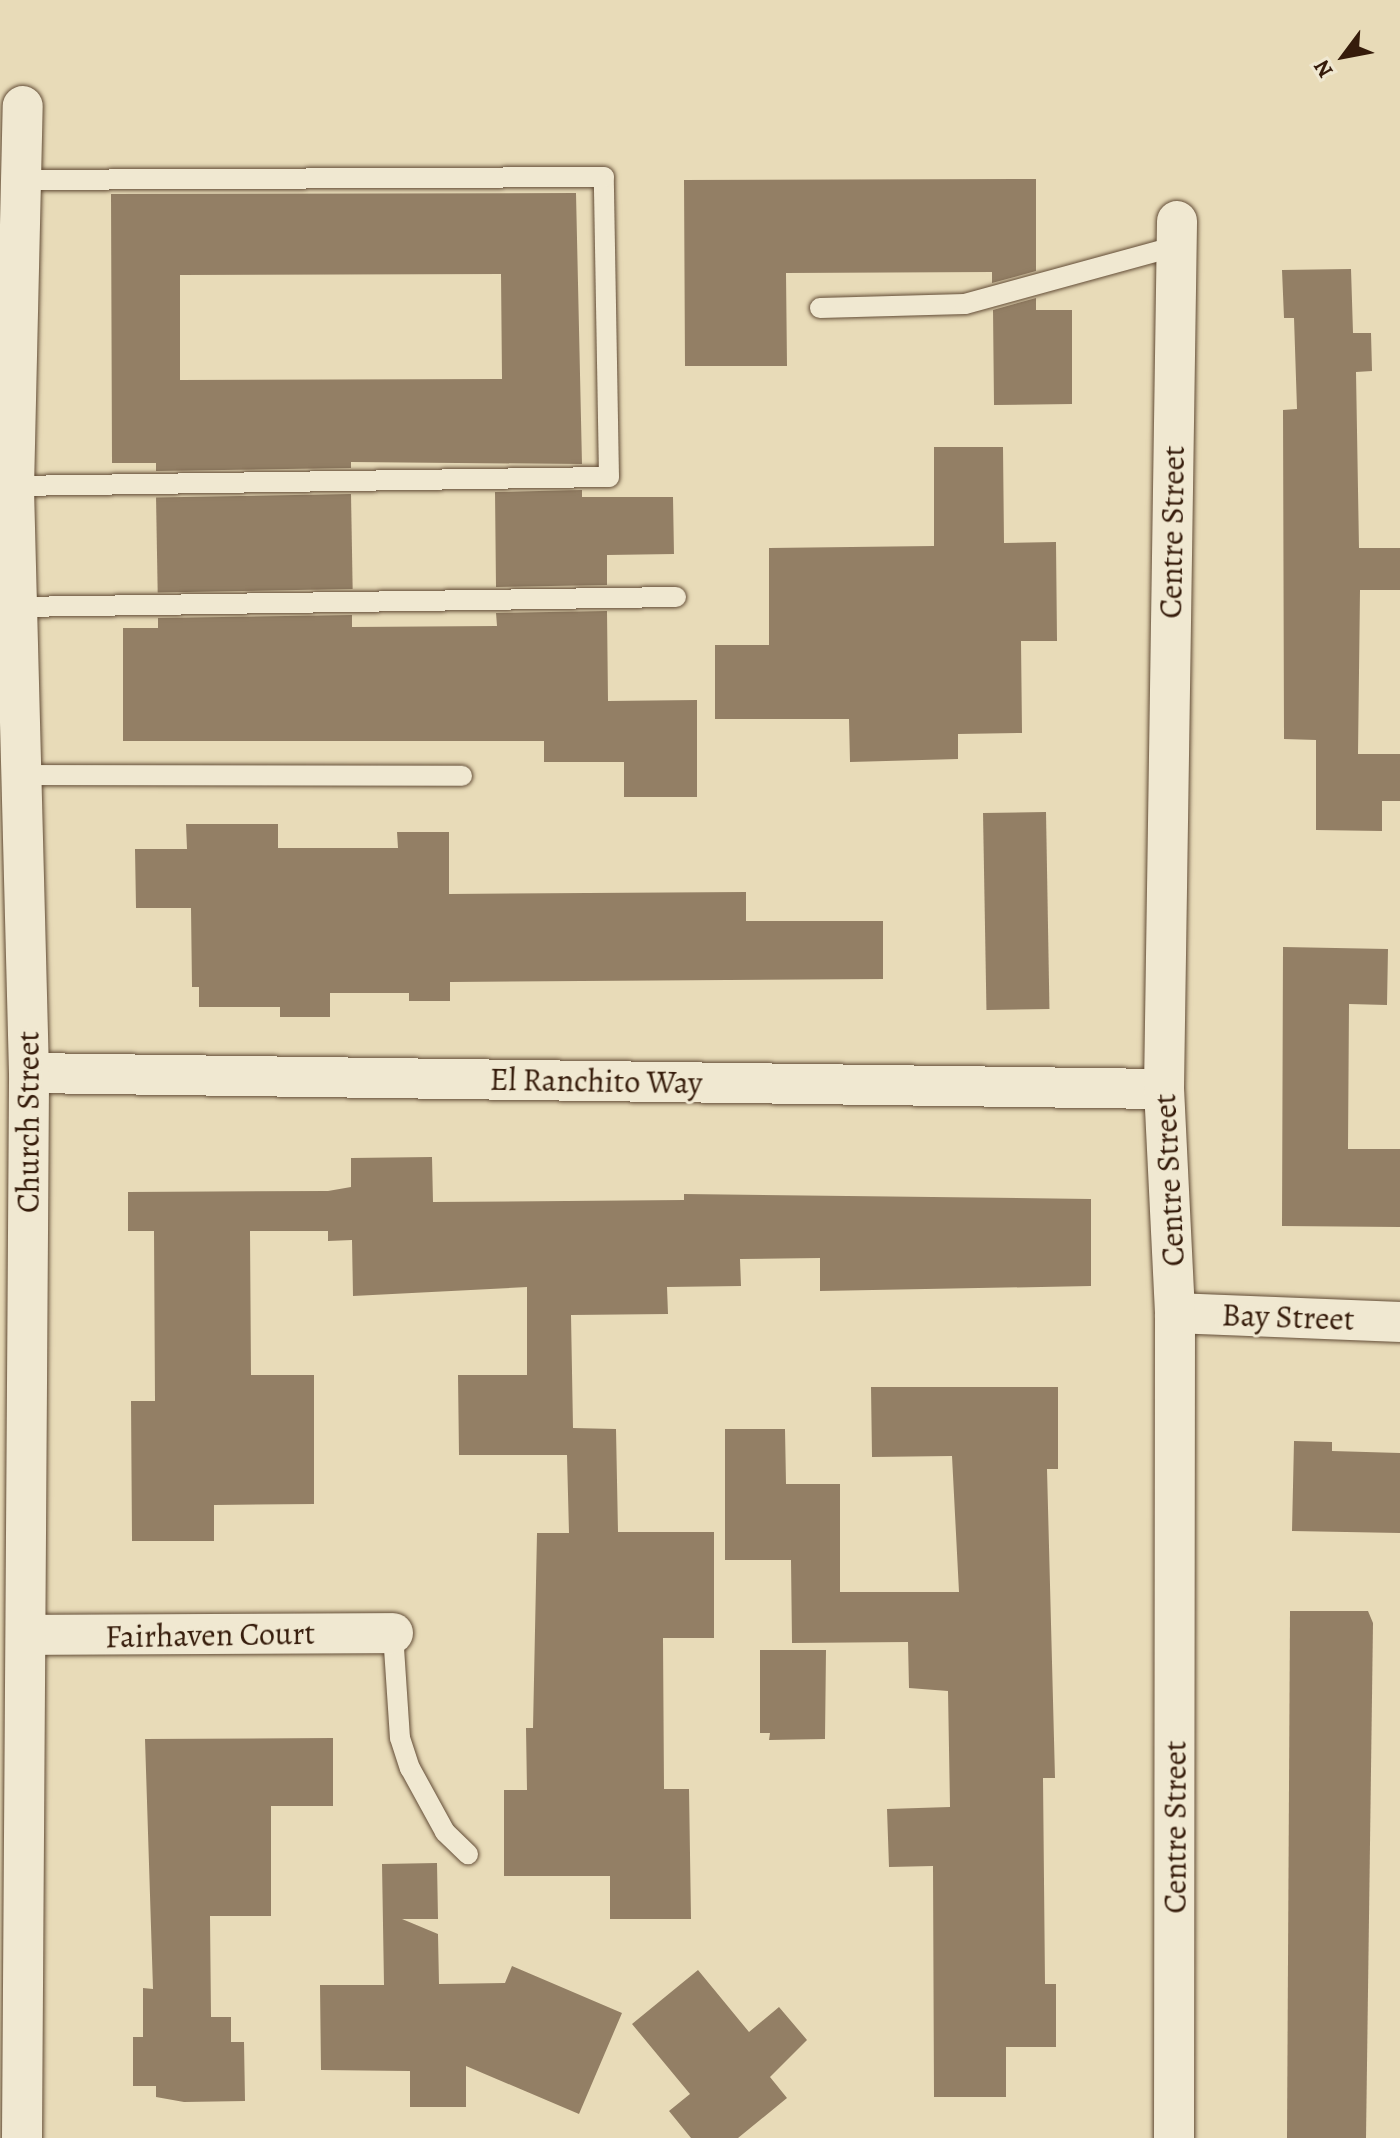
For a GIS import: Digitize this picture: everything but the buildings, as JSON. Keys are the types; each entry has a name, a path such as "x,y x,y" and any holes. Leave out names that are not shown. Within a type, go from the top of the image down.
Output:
{"street":[{"name":"Church Street","path":"22,2138 28,1635 29,1073 14,486 23,106"},
{"name":"Centre Street","path":"1174,2138 1175,1313 1164,1089 1177,234"},
{"name":"El Ranchito Way","path":"29,1073 1164,1089"},
{"name":"Bay Street","path":"1175,1313 1400,1322"},
{"name":"Fairhaven Court","path":"28,1635 393,1633"}],"lane":[{"path":"14,486 609,477 604,177 21,180"},
{"path":"820,308 965,304 1177,234"},
{"path":"17,607 676,597"},
{"path":"21,775 462,776"},
{"path":"393,1633 400,1738 410,1768 445,1832 468,1854"}]}
